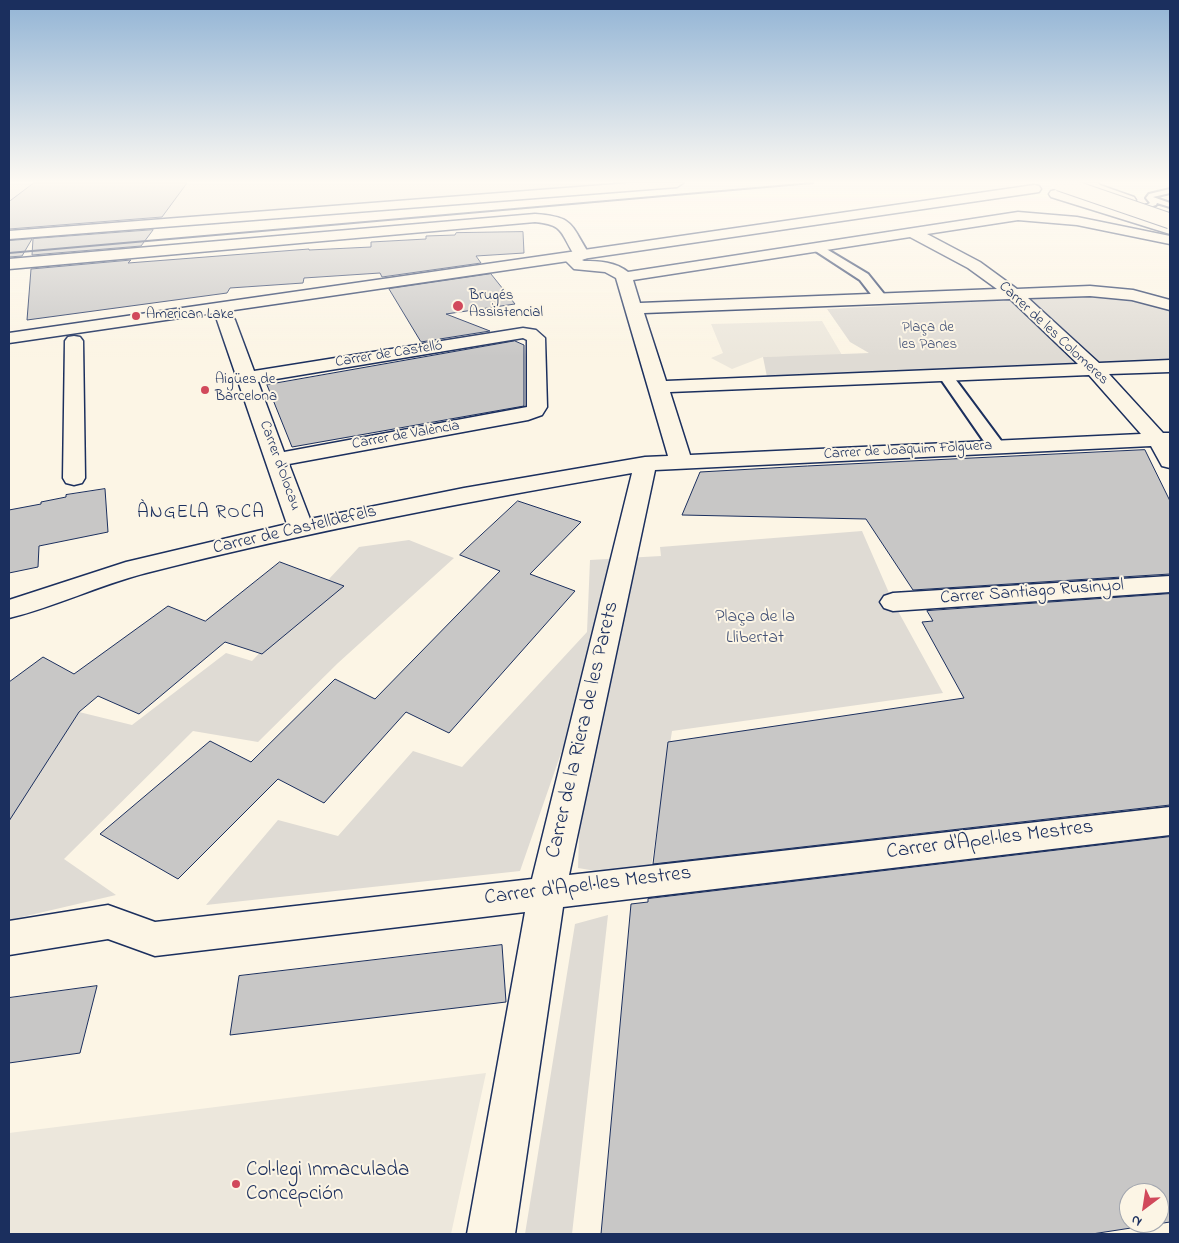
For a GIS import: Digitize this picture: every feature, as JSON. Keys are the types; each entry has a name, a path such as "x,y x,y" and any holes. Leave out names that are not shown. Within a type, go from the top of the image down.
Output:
{"street":[{"path":"9,264 272,241"},
{"path":"574,241 577,248 577,259"},
{"path":"67,336 695,241"},
{"path":"624,277 862,241"},
{"name":"Carrer de les Colomeres","path":"928,241 974,265 1015,294 1164,439 1170,461"},
{"path":"818,248 864,277 882,299"},
{"path":"9,338 67,336 226,320 577,259 619,272 624,277 680,462"},
{"path":"634,308 1090,291 1133,295 1170,305"},
{"name":"Carrer d'Olocau","path":"226,320 301,528"},
{"name":"Carrer de Castelló","path":"247,378 523,333 530,334 536,338 537,407 535,411"},
{"path":"67,336 74,478"},
{"path":"658,387 1170,366"},
{"path":"945,375 996,446"},
{"name":"Carrer de València","path":"276,460 528,414 535,411"},
{"name":"Carrer de Joaquim Folguera","path":"646,464 1164,439"},
{"name":"Carrer de Castelldefels","path":"9,609 136,568 301,528 464,495 646,464"},
{"name":"Carrer de la Riera de les Parets","path":"491,1234 547,892 646,464"},
{"name":"Carrer Santiago Rusinyol","path":"893,602 1170,584"},
{"name":"Carrer d'Apel·les Mestres","path":"9,938 108,922 155,938 1170,821"}],"shaded area":[{"path":"822,321 842,355 763,357 732,369 711,358 723,353 711,324"},
{"name":"Col·legi Inmaculada Concepción","path":"486,1073 451,1234 9,1234 9,1133"}],"green space":[{"name":"Plaça de les Panes","path":"1096,296 1126,298 1170,308 1170,360 1105,362 768,382 763,357 869,353 850,342 827,309"},
{"name":"Plaça de la Llibertat","path":"862,531 893,602 943,693 672,731 649,880 578,868 584,687 520,871 206,905 278,820 338,836 413,751 462,767 587,632 590,560 661,556 660,547"},
{"path":"409,540 454,558 338,663 258,742 193,731 64,859 116,895 9,920 9,813 25,795 79,712 132,725 226,653 252,661 359,547"},
{"path":"608,915 572,1234 525,1234 575,924"}],"building":[{"path":"9,241 31,241 22,256 9,257"},
{"path":"33,241 145,241 141,246 32,255"},
{"path":"523,241 524,253 476,256 481,263 382,277 380,273 304,278 303,283 230,288 227,293 27,320 31,269 131,260 128,263 309,249 371,247 371,242"},
{"path":"491,274 515,304 446,314 490,331 421,342 389,289"},
{"path":"515,341 524,345 524,406 292,447 267,385"},
{"path":"1145,450 1170,501 1170,574 913,590 866,519 682,515 700,472"},
{"path":"105,489 108,532 39,546 38,567 9,573 9,510 41,504 41,502 66,497 66,495"},
{"path":"518,501 581,522 530,574 575,591 449,733 406,712 324,803 278,779 178,879 100,834 210,741 251,762 335,679 375,699 500,571 460,555"},
{"path":"280,562 344,586 262,654 225,642 139,714 98,696 79,712 9,821 9,682 43,657 74,674 168,606 205,621"},
{"path":"1170,594 1170,805 653,864 668,742 964,698 922,622 933,621 927,611"},
{"path":"1170,837 1170,1222 1169,1183 1119,1183 1119,1230 1092,1234 601,1234 631,904 648,902 648,899"},
{"path":"502,945 506,1002 230,1035 239,976"},
{"path":"97,986 80,1053 9,1063 9,998"}],"railway":[{"path":"9,253 147,241"}],"place":[{"name":"Brugés Assistencial","path":"458,306"},
{"name":"American Lake","path":"136,316"},
{"name":"Aigües de Barcelona","path":"205,390"},
{"name":"Col·legi Inmaculada Concepción","path":"236,1184"}],"district":[{"name":"ÀNGELA ROCA","path":"201,514"}]}
